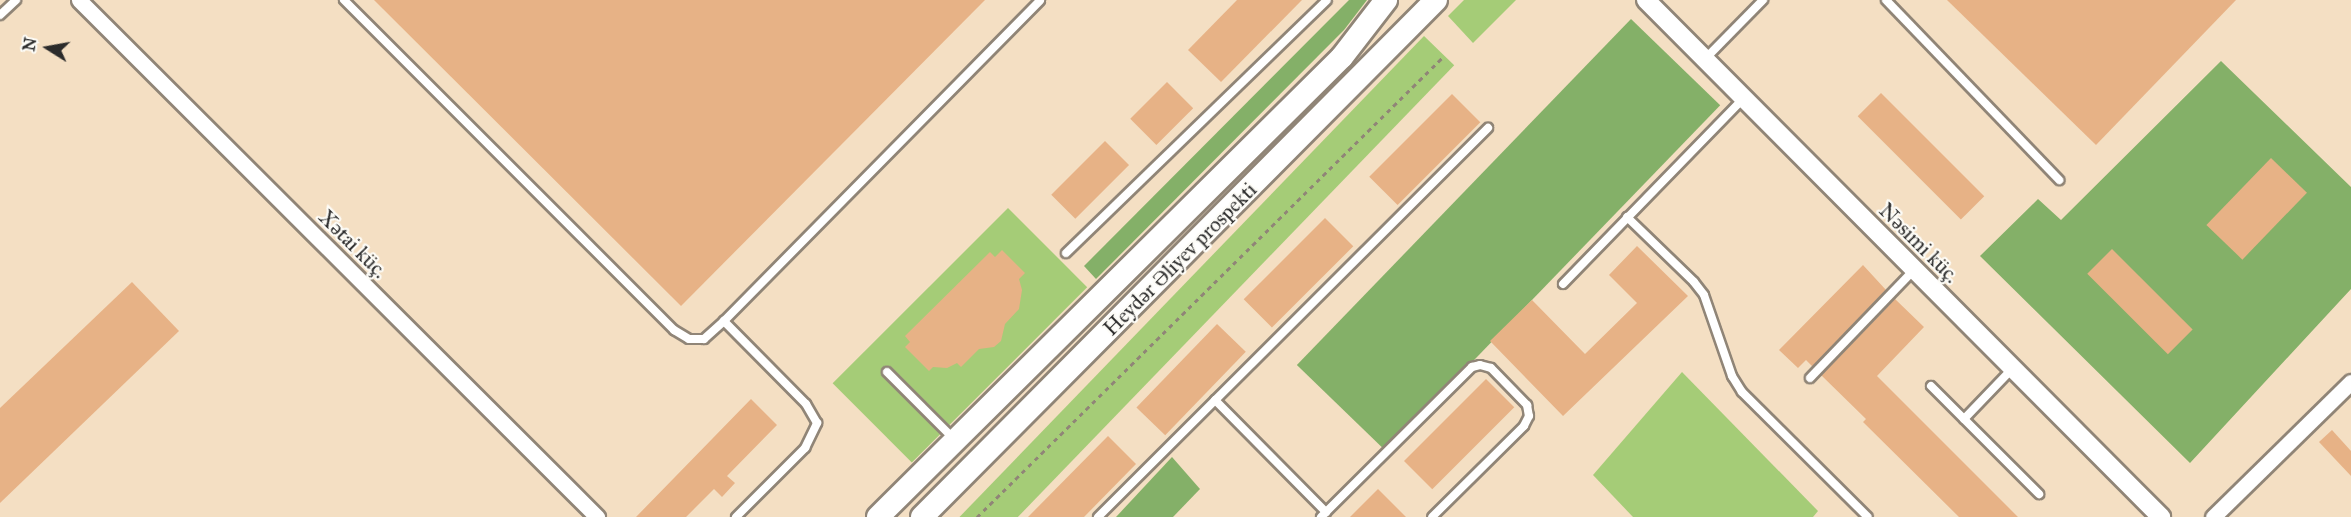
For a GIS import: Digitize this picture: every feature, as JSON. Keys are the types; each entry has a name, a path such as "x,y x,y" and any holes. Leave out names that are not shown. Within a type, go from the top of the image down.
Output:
{"main road":[{"name":"Heydər Əliyev prospekti","path":"878,517 1342,57 1386,0"},
{"name":"Heydər Əliyev prospekti","path":"922,517 1436,0"}],"street":[{"name":"Xətai küç.","path":"80,0 597,517"},
{"name":"Nəsimi küç.","path":"1646,0 2161,517"},
{"path":"2213,517 2351,382"}],"lane":[{"path":"0,15 16,0"},
{"path":"344,0 674,330 689,339 704,339 724,321 1040,0"},
{"path":"1066,253 1327,0"},
{"path":"1705,59 1763,0"},
{"path":"1886,0 2059,180"},
{"path":"1563,284 1744,98"},
{"path":"1098,517 1488,128"},
{"path":"1627,217 1694,282 1704,295 1732,376 1742,392 1869,517"},
{"path":"1810,378 1914,270"},
{"path":"724,321 806,404 817,423 805,448 736,517"},
{"path":"1215,400 1324,514 1472,367 1480,365 1491,368 1527,405 1529,416 1524,426 1432,517"},
{"path":"1964,419 2013,368"},
{"path":"887,372 955,440"},
{"path":"1931,386 2039,494"}],"path":[{"path":"977,517 1444,56"}],"green space":[{"path":"1349,0 1367,0 1344,30 1096,279 1084,266"},
{"path":"1464,0 1516,0 1473,43 1448,16"},
{"path":"1631,19 1720,105 1386,451 1297,365"},
{"path":"1424,36 1454,65 1018,517 960,517"},
{"path":"2221,61 2351,187 2351,289 2190,463 1980,256 2038,199 2061,220"},
{"path":"1008,208 1087,287 912,463 833,383"},
{"path":"1682,372 1818,511 1813,517 1633,517 1593,475"},
{"path":"1172,457 1200,489 1173,517 1116,517"}],"building":[{"path":"374,0 985,0 681,306"},
{"path":"1237,0 1302,0 1221,82 1188,50"},
{"path":"1947,0 2236,0 2096,145"},
{"path":"1167,82 1193,108 1156,145 1130,119"},
{"path":"1881,93 1984,196 1961,220 1858,116"},
{"path":"1452,94 1480,122 1398,205 1369,177"},
{"path":"1105,141 1129,165 1075,219 1051,195"},
{"path":"2271,158 2307,193 2242,260 2206,225"},
{"path":"1325,218 1353,246 1272,328 1244,299"},
{"path":"1637,246 1688,296 1563,416 1490,341 1532,300 1585,354 1637,303 1609,275"},
{"path":"2112,249 2193,330 2168,354 2087,274"},
{"path":"1002,250 1025,273 1019,279 1022,290 1019,309 1005,324 1001,341 994,347 979,349 961,367 957,363 947,368 933,367 929,371 905,347 910,342 905,336 990,252 995,257"},
{"path":"1863,265 1886,290 1813,367 1806,360 1798,368 1779,350"},
{"path":"132,282 179,331 0,503 0,408"},
{"path":"1895,299 1924,327 1877,376 2018,517 1959,517 1863,422 1866,419 1821,375"},
{"path":"1217,324 1246,352 1165,435 1136,407"},
{"path":"1486,379 1514,407 1432,489 1404,461"},
{"path":"751,399 777,425 727,476 735,483 722,497 714,489 686,517 636,517"},
{"path":"2332,430 2351,451 2351,476 2319,442"},
{"path":"1108,436 1136,464 1084,517 1028,517"},
{"path":"1378,489 1406,517 1350,517"}]}
